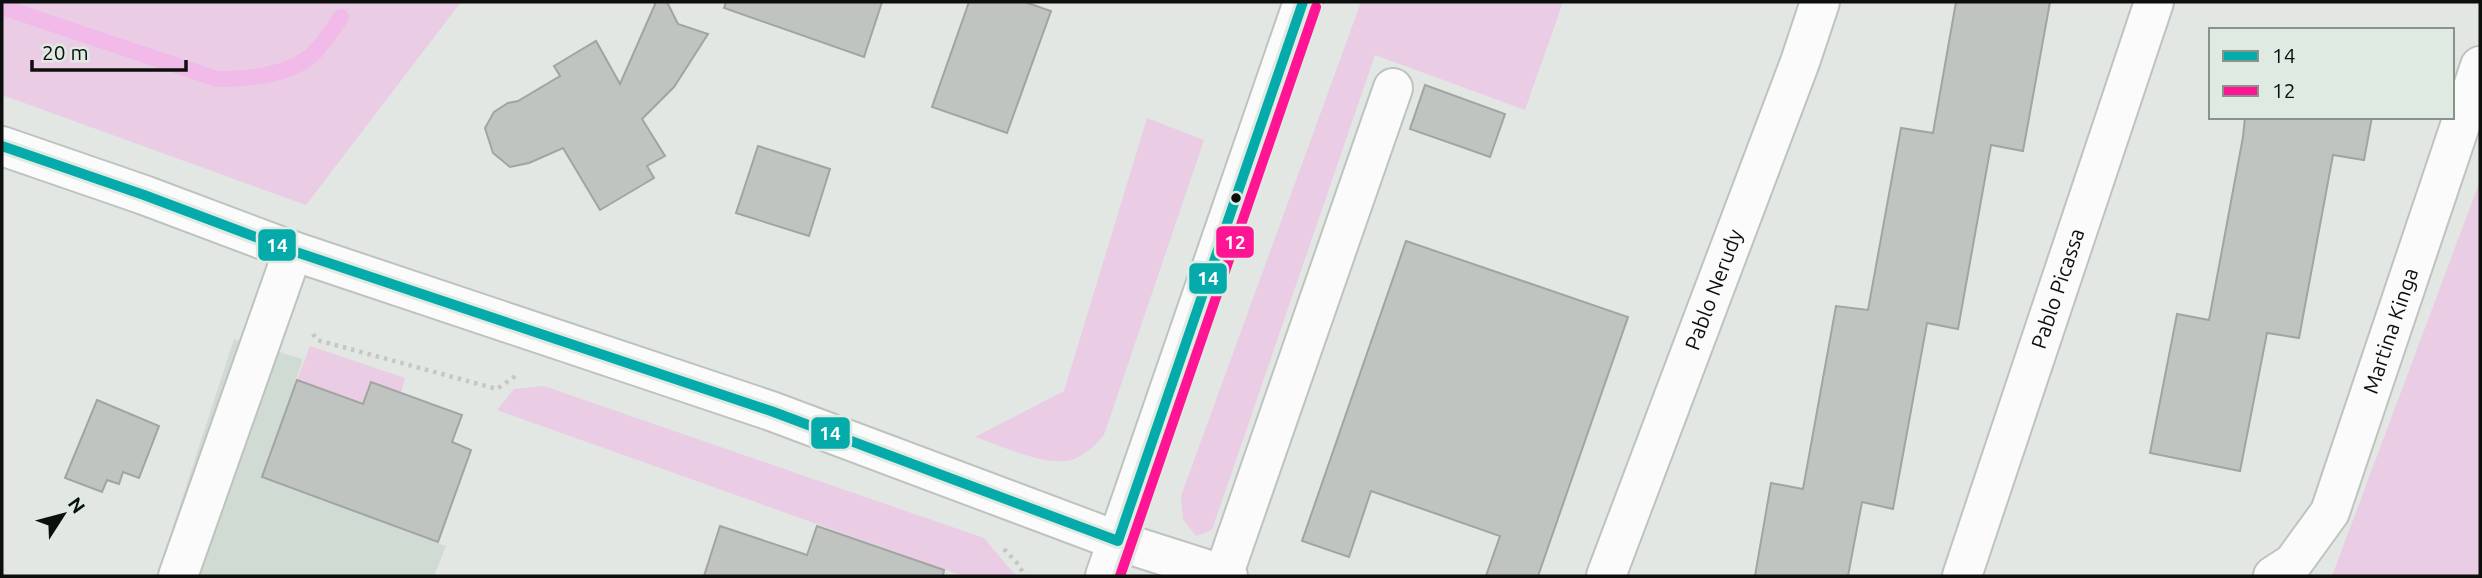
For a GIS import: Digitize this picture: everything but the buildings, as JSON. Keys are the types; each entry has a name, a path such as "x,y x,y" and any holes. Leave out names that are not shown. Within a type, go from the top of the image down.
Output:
{"street":[{"path":"1105,576 1303,2"},
{"name":"Pablo Nerudy","path":"1606,576 1796,75 1821,2"},
{"name":"Pablo Picassa","path":"1962,576 2154,2"},
{"name":"Martina Kinga","path":"2273,576 2292,563 2330,512 2480,66"},
{"path":"2,146 144,195 293,251 771,411 1118,541 1225,576 1393,88"},
{"path":"178,576 293,251"}],"shaded area":[{"path":"2,2 461,2 306,205 2,95"},
{"path":"1361,2 1563,2 1525,110 1375,55 1212,530 1196,536 1183,520 1181,496"},
{"path":"1147,118 1204,140 1104,435 1083,455 1064,461 1039,459 975,437 1064,391"},
{"path":"2480,181 2480,576 2332,576"},
{"path":"234,339 303,359 262,477 446,546 434,576 157,576"},
{"path":"310,346 405,378 401,393 371,382 363,404 297,380"},
{"path":"544,386 984,538 1016,576 963,576 497,410 514,389"}],"waterway":[{"path":"2,7 217,79 269,75 294,66 315,52 341,17"}],"transit line":[{"name":"14","path":"2,146 144,195 293,251 771,411 1118,541 1303,2"},
{"name":"12","path":"1120,576 1316,7"}]}
